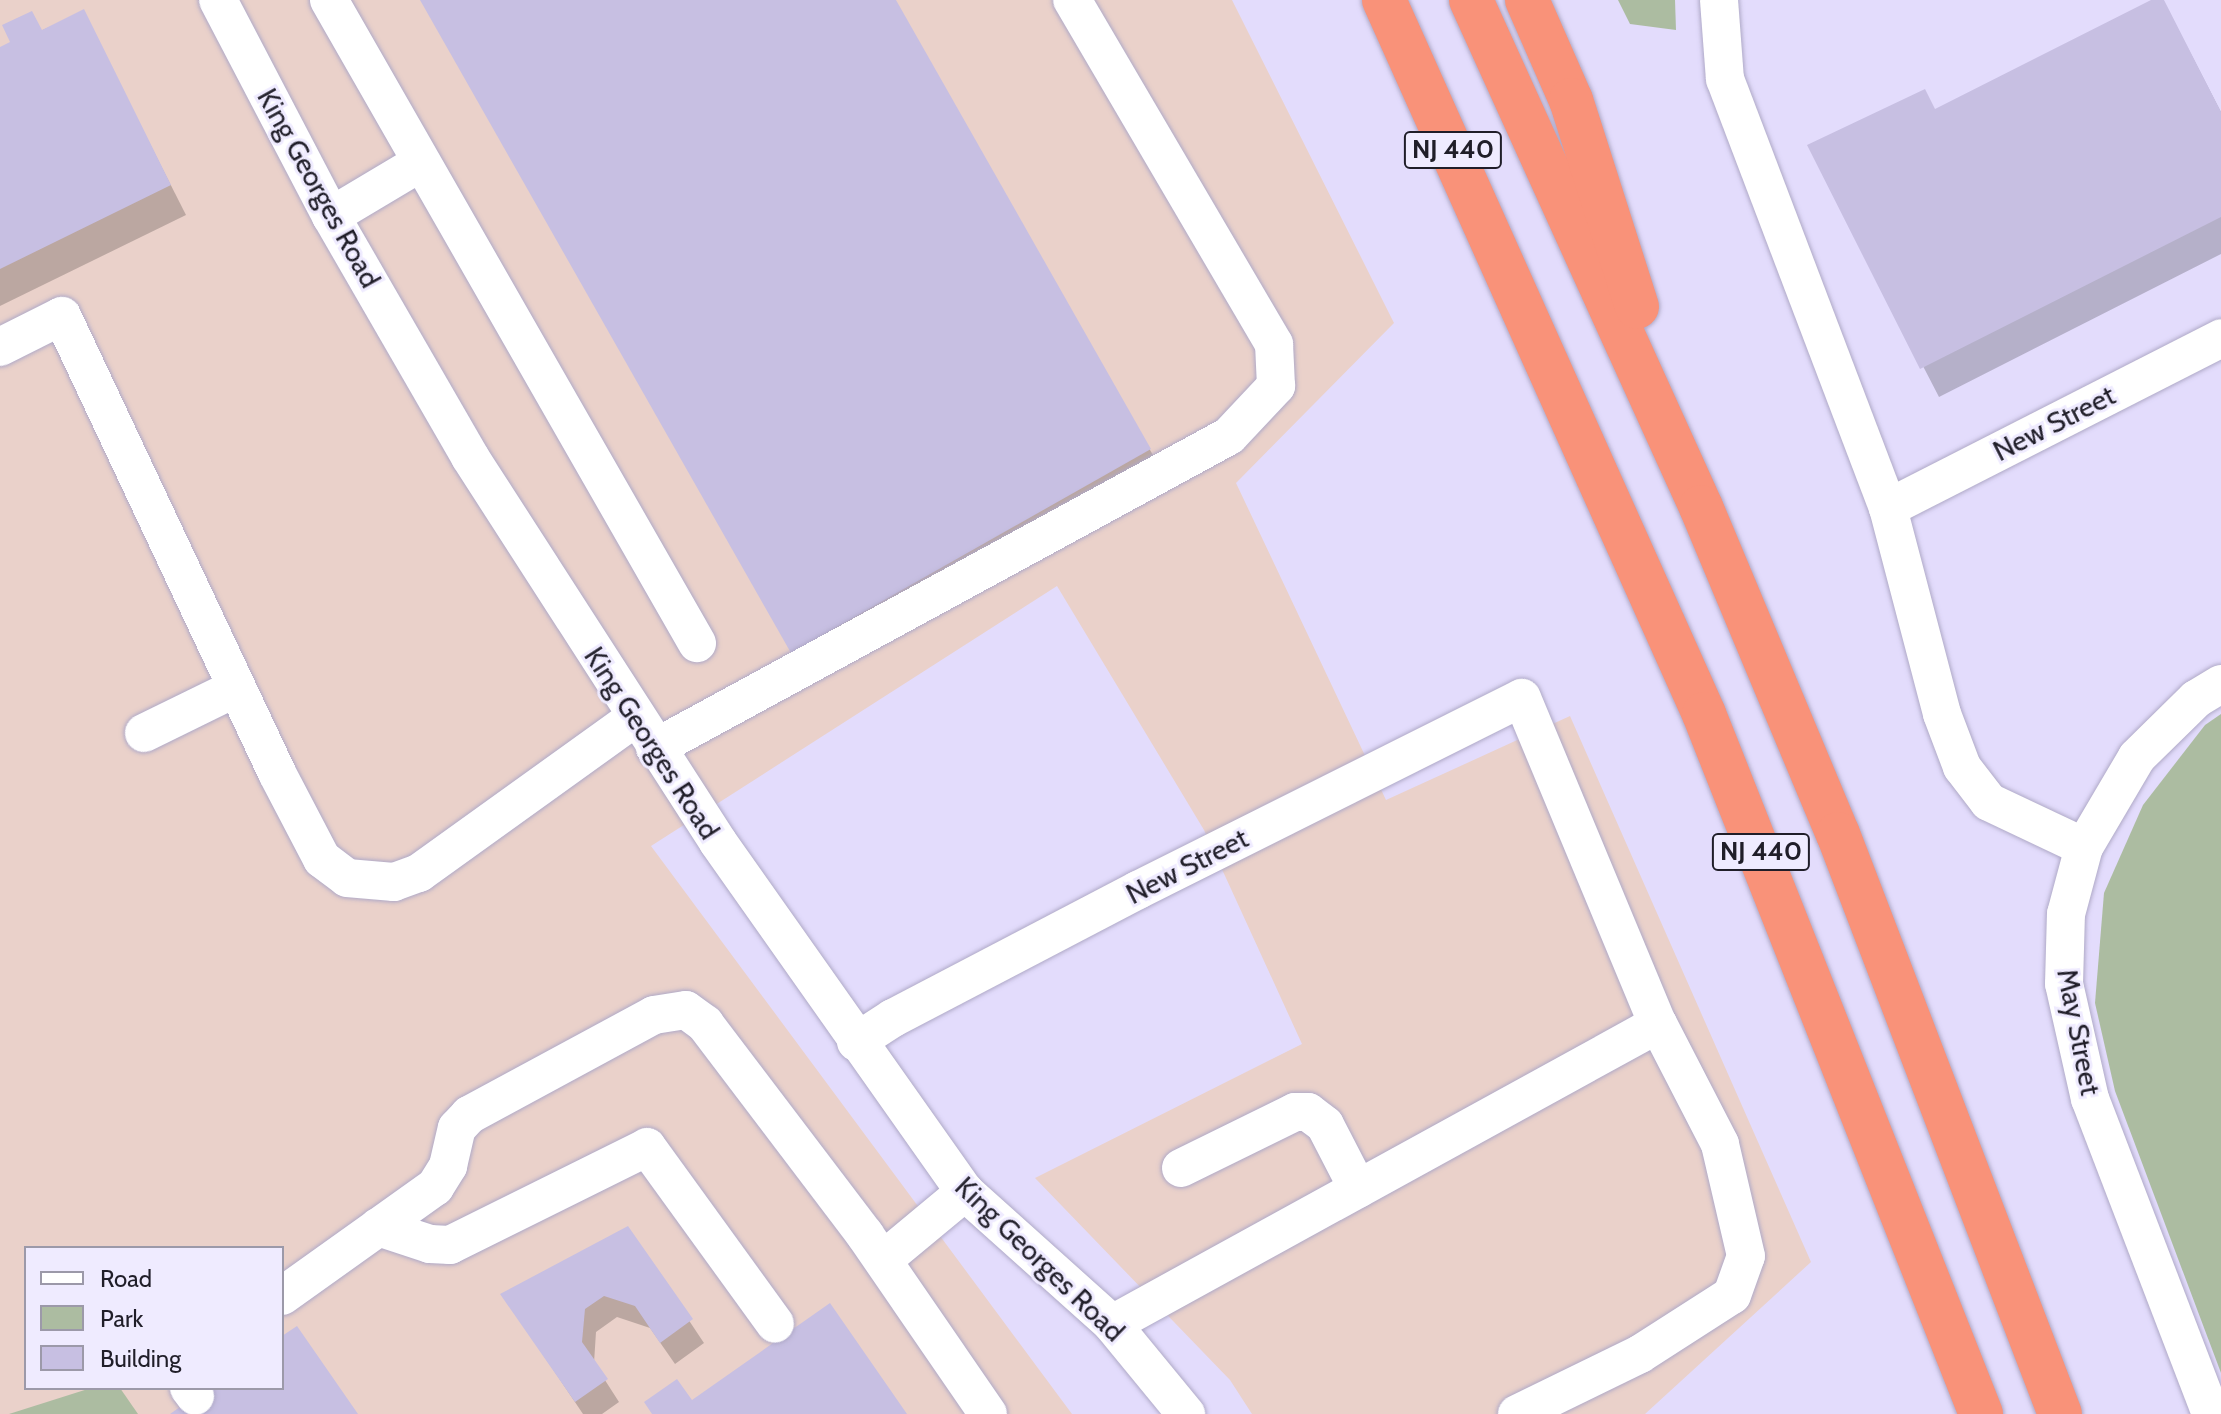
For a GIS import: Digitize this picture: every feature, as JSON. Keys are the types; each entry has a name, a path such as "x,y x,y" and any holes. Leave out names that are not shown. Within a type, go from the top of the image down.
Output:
{"highway":[{"path":"1364,0 1521,299"},
{"name":"NJ 440","path":"1384,0 1521,299 1741,803 1981,1414"},
{"name":"NJ 440","path":"1471,0 1701,507 1888,959 2060,1414"},
{"path":"1527,0 1571,100 1701,507"}],"street":[{"name":"King Georges Road","path":"218,0 331,216 511,525 645,733 856,1042 965,1192 1112,1324 1186,1414"},
{"path":"329,0 697,643"},
{"path":"0,347 62,316 236,688 322,859 347,878 394,882 419,873 645,733 1229,436 1276,386 1274,344 1072,0"},
{"path":"1719,0 1725,79 1888,508 1942,714 1962,767 1989,802 2084,847"},
{"path":"331,216 420,163"},
{"name":"New Street","path":"1888,508 2221,338"},
{"name":"May Street","path":"2211,1414 2090,1099 2064,984 2066,914 2084,847 2137,757 2196,699 2221,684"},
{"path":"144,733 236,688"},
{"name":"New Street","path":"856,1042 893,1018 1124,897 1522,698 1658,1024"},
{"path":"284,1295 435,1187 448,1166 457,1128 469,1115 674,1008 686,1010 705,1024 883,1260 988,1414"},
{"path":"1112,1324 1658,1024 1720,1144 1746,1256 1732,1295 1640,1354 1517,1414"},
{"path":"1181,1168 1295,1112 1308,1112 1325,1125 1358,1189"},
{"path":"378,1227 430,1244 450,1245 647,1147 775,1324"},
{"path":"883,1260 965,1192"}],"shaded area":[{"path":"0,0 1232,0 1394,323 1236,483 1386,800 1570,716 1811,1262 1645,1414 1252,1414 1230,1380 1035,1178 1302,1044 1204,830 1057,586 651,846 1072,1414 0,1414"}],"green space":[{"path":"1618,0 1675,0 1676,30 1630,24"},
{"path":"2221,714 2221,1373 2115,1091 2095,1003 2104,893 2143,805 2205,725"},
{"path":"85,1390 121,1390 138,1414 9,1414"}],"building":[{"path":"420,0 896,0 1151,449 791,653"},
{"path":"2151,0 2164,0 2221,112 2221,217 1920,369 1807,145 1925,89 1935,109"},
{"path":"84,9 171,185 0,269 0,47 10,42 2,25 32,11 42,30"},
{"path":"628,1226 693,1319 660,1343 635,1306 604,1296 585,1309 582,1342 608,1379 575,1402 500,1294"},
{"path":"830,1303 907,1414 652,1414 644,1402 677,1379 692,1400"},
{"path":"297,1326 358,1414 170,1414 204,1390 284,1390 284,1335"}]}
